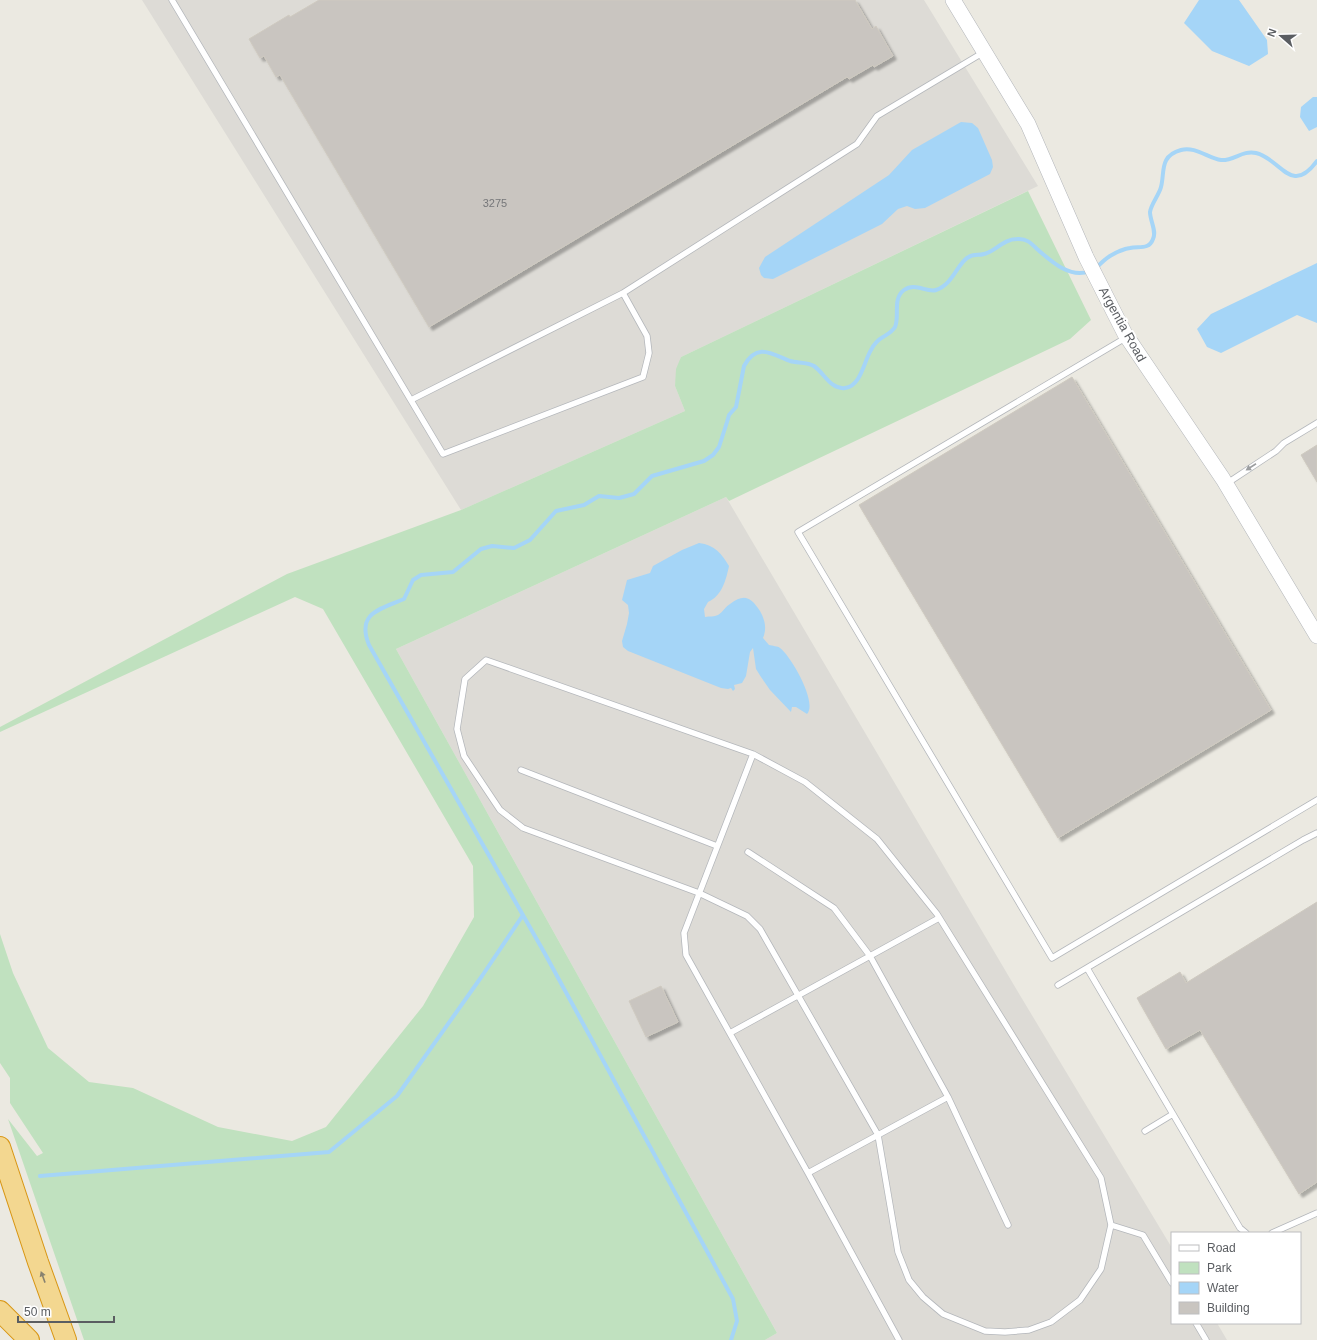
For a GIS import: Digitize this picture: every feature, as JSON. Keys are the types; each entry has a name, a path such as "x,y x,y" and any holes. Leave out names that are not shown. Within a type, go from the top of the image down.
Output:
{"highway":[{"path":"0,1147 38,1262 66,1340"},
{"path":"0,1311 29,1340"}],"street":[{"name":"Argentia Road","path":"953,0 1028,124 1086,257 1127,337 1226,484 1317,636"}],"lane":[{"path":"172,0 443,454 643,377 650,353 647,336 623,293"},
{"path":"411,400 623,293 857,144 877,116 984,52"},
{"path":"1127,337 798,532 1052,958 1317,800"},
{"path":"1226,484 1276,451 1284,443 1317,423"},
{"path":"486,660 753,754 805,782 876,839 940,918 1101,1178 1111,1225 1101,1268 1080,1300 1051,1322 1029,1330 1005,1332 985,1330 963,1323 943,1314 923,1297 909,1280 898,1252 878,1135 760,929 747,916 699,893 523,828 500,810 464,756 457,729 465,679 486,660"},
{"path":"753,754 684,933 686,955 808,1173 899,1340"},
{"path":"521,770 717,846"},
{"path":"1058,985 1317,833"},
{"path":"748,852 834,908 870,956 948,1097 1008,1225"},
{"path":"730,1033 940,918"},
{"path":"1087,968 1240,1228 1245,1232"},
{"path":"808,1173 948,1097"},
{"path":"1146,1130 1173,1114"},
{"path":"1274,1232 1317,1213"},
{"path":"1111,1225 1143,1235 1171,1281"},
{"path":"1197,1324 1206,1340"}],"shaded area":[{"path":"142,0 924,0 1038,186 681,357 675,386 685,411 461,510"},
{"path":"726,497 1018,992 1171,1246 1171,1324 1218,1324 1227,1340 765,1340 777,1333 396,649"}],"green space":[{"path":"1028,191 1091,320 1070,339 729,501 726,497 396,649 777,1333 765,1340 84,1340 8,1119 37,1156 43,1153 10,1103 10,1078 0,1063 0,934 13,973 48,1048 89,1082 133,1088 218,1127 292,1141 326,1127 423,1006 474,917 473,866 323,609 295,597 0,732 0,727 287,574 461,510 685,411 675,386 676,369 681,357"}],"water":[{"path":"1199,0 1239,0 1267,40 1268,54 1249,66 1212,51 1184,23"},
{"path":"1313,97 1317,97 1317,127 1309,131 1300,117 1301,107"},
{"path":"961,122 972,123 978,128 992,160 993,167 990,174 925,208 915,209 907,206 898,209 882,224 773,279 764,278 761,275 759,268 765,257 889,175 912,150"},
{"path":"1317,263 1317,323 1297,315 1221,353 1207,347 1197,329 1211,314"},
{"path":"699,543 714,548 724,558 729,566 723,587 717,596 708,602 704,609 705,617 718,615 728,605 739,598 747,598 753,602 760,611 764,621 765,631 763,638 769,645 779,647 785,653 802,680 809,700 807,714 796,707 792,707 791,712 770,690 756,669 753,648 750,652 746,676 742,683 734,685 735,689 733,691 731,688 721,688 628,651 623,647 622,641 629,613 628,605 622,600 627,580 650,573 653,566 682,550"}],"building":[{"path":"319,0 855,0 872,29 876,26 893,56 874,67 873,65 849,79 847,77 429,327 280,75 276,77 264,56 260,58 249,39 289,15 290,17"},
{"path":"1072,377 1271,710 1058,838 859,505"},
{"path":"1317,445 1317,482 1301,455"},
{"path":"1317,902 1317,1182 1299,1194 1200,1030 1166,1049 1137,998 1180,972 1186,983"},
{"path":"661,986 678,1022 646,1037 629,1001"}],"waterway":[{"path":"1096,268 1117,252 1125,249 1149,245 1154,236 1150,212 1161,187 1166,160 1174,153 1186,149 1196,151 1216,159 1226,160 1251,152 1264,156 1293,176 1300,176 1308,171 1317,161"},
{"path":"731,1340 737,1321 733,1299 544,952 369,645 366,634 368,619 379,610 404,599 413,580 421,575 453,572 481,549 492,546 514,548 530,540 556,511 584,505 599,496 619,498 634,494 652,476 704,461 713,455 719,447 729,415 736,407 744,366 754,354 760,352 771,353 790,361 812,365 818,369 832,384 840,388 845,388 855,383 875,344 891,332 895,327 897,318 897,303 900,294 904,290 912,287 932,291 942,287 950,280 963,261 969,256 982,255 992,251 1007,241 1020,239 1026,240 1055,264 1068,271 1075,273 1090,271"},
{"path":"40,1176 329,1152 397,1096 482,976 523,915"}]}
